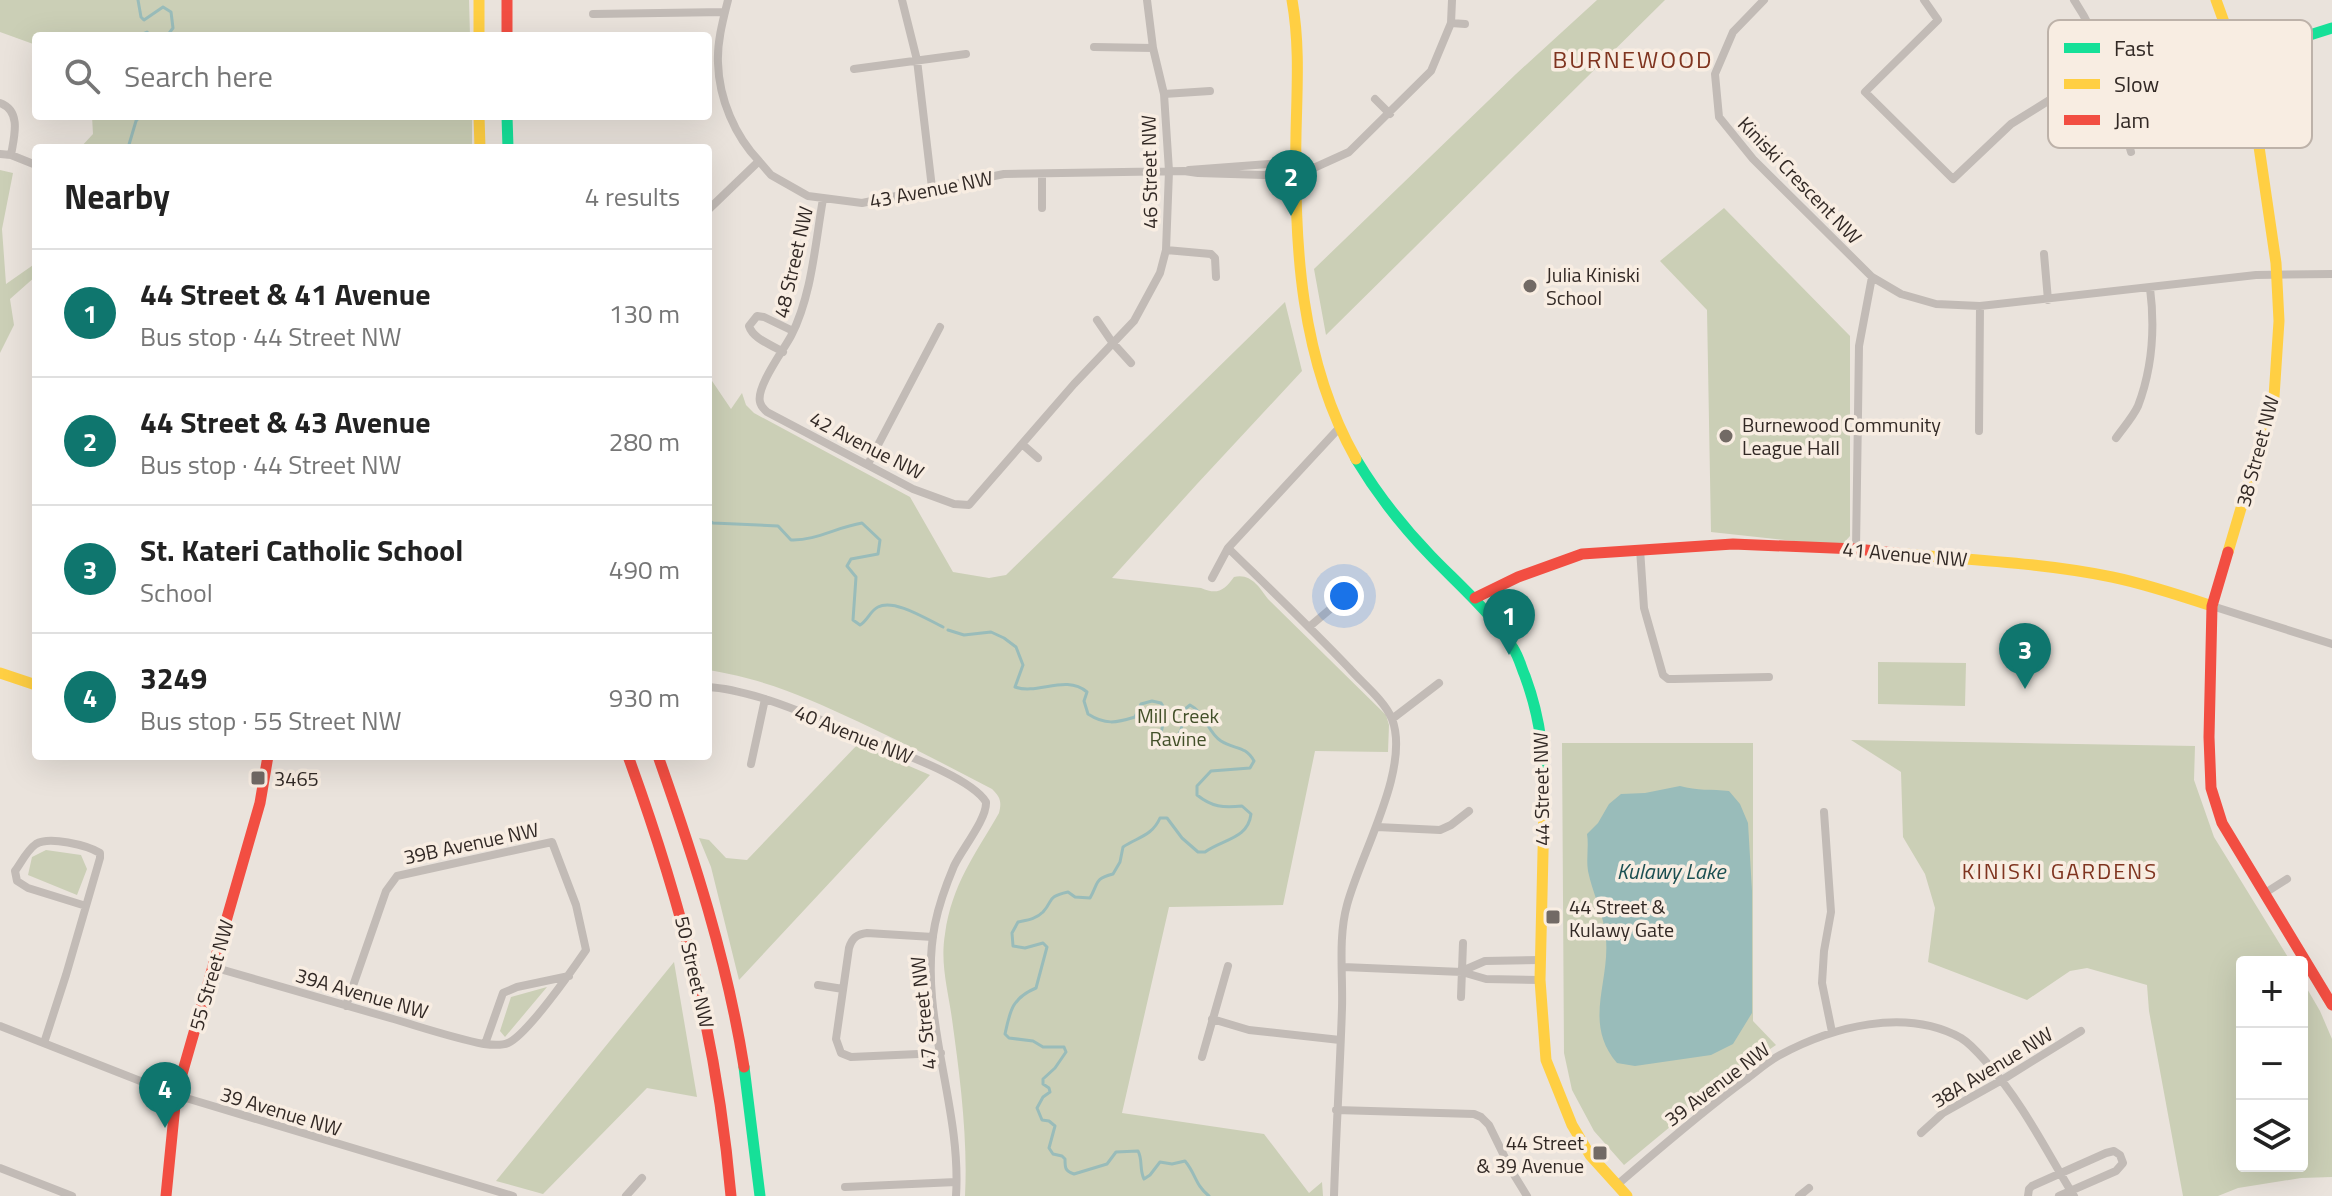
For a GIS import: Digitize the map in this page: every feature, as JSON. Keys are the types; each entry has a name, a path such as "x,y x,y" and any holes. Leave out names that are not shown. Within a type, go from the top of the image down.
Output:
{"street":[{"path":"479,0 479,32"},
{"path":"507,0 507,32"},
{"name":"43 Avenue NW","path":"728,0 718,64 731,120 740,138 771,175 808,196 823,199 862,203 994,175 1184,171 1197,168 1296,170 1313,167 1349,152 1390,114"},
{"path":"902,0 917,60 932,188"},
{"name":"46 Street NW","path":"969,505 1134,321 1160,273 1166,250 1169,171 1164,94 1153,48 1147,0"},
{"name":"44 Street NW","path":"1292,0 1297,24 1296,170 1301,278 1305,319 1317,371 1340,427 1374,487 1416,541 1475,598 1513,646 1531,690 1542,732 1545,766 1540,980 1546,1060 1572,1125 1590,1155 1627,1196"},
{"path":"1375,99 1390,114 1431,71 1451,23 1452,0"},
{"name":"Kiniski Crescent NW","path":"1764,0 1733,32 1715,74 1719,117 1753,159 1872,277 1901,294 1936,304 1980,306 2277,274"},
{"path":"1924,0 1938,20 1865,92 1953,179 2011,124 2048,101"},
{"path":"2074,0 2086,20"},
{"name":"38 Street NW","path":"2216,0 2223,20"},
{"path":"593,14 725,12"},
{"path":"1451,23 1465,24"},
{"path":"2312,34 2332,28"},
{"path":"1094,47 1153,48"},
{"path":"854,69 966,54"},
{"name":"46 Street NW","path":"1164,94 1210,91"},
{"path":"0,103 7,105 14,114 11,155"},
{"path":"479,120 480,144"},
{"path":"507,120 508,144"},
{"path":"2130,148 2131,152"},
{"name":"38 Street NW","path":"2259,148 2277,274 2279,321 2274,397 2212,606 2211,788 2222,823 2332,1005"},
{"path":"0,154 32,163"},
{"path":"712,206 759,161"},
{"path":"1042,174 1042,208"},
{"name":"48 Street NW","path":"759,400 762,386 783,352 801,313 823,199"},
{"name":"46 Street NW","path":"1166,250 1211,254 1215,258 1216,277"},
{"path":"2044,254 2048,300"},
{"path":"2277,274 2332,274"},
{"path":"1856,549 1859,346 1872,277"},
{"path":"2116,438 2137,409 2150,361 2150,288"},
{"path":"1979,431 1980,306"},
{"name":"48 Street NW","path":"783,352 755,336 749,326 757,316 793,331"},
{"path":"1097,320 1131,363"},
{"path":"868,464 940,327"},
{"name":"42 Avenue NW","path":"759,400 767,412 913,489 954,504 969,505"},
{"path":"1212,578 1228,548 1340,427"},
{"path":"1022,444 1038,458"},
{"name":"41 Avenue NW","path":"1475,598 1518,577 1582,554 1733,544 1856,549 2086,572 2148,585 2332,644"},
{"path":"1228,548 1378,699 1392,719 1397,736 1397,756 1377,827 1347,905 1341,936 1343,967 1334,1196"},
{"path":"1640,549 1646,622 1663,675 1668,679 1769,677"},
{"path":"1309,627 1354,589"},
{"path":"0,673 32,684"},
{"path":"1392,719 1439,683"},
{"name":"40 Avenue NW","path":"712,687 765,699 936,769 981,794 987,805"},
{"path":"751,764 765,699"},
{"name":"55 Street NW","path":"166,1196 176,1095 260,803 267,760"},
{"name":"50 Street NW","path":"629,760 661,845 690,944 716,1073 731,1196"},
{"name":"50 Street NW","path":"659,760 695,861 728,983 747,1086 760,1196"},
{"name":"47 Street NW","path":"956,1196 953,1130 931,982 933,937 940,904 953,869 987,805"},
{"path":"1377,827 1440,830 1469,811"},
{"path":"1824,812 1831,912 1822,983 1832,1032"},
{"path":"44,1043 99,868 100,853 53,841 36,844 15,871 17,881 28,888 86,906"},
{"name":"39B Avenue NW","path":"346,1006 386,891 397,876 552,842 576,905 586,950 569,976"},
{"path":"2265,893 2287,879"},
{"path":"933,937 867,933 856,936 849,948 836,1039 841,1053 855,1058 941,1053"},
{"path":"1461,997 1463,943"},
{"path":"1462,972 1485,961 1541,960"},
{"path":"1202,1057 1228,966"},
{"name":"39A Avenue NW","path":"213,967 485,1044 504,1045 513,1041 528,1026 569,976"},
{"path":"1343,967 1462,972 1486,979 1540,980"},
{"path":"485,1044 503,993 569,976"},
{"path":"818,985 843,989"},
{"path":"1212,1019 1249,1030 1340,1040"},
{"name":"39 Avenue NW","path":"1617,1185 1714,1103 1778,1056 1832,1032 1881,1023 1930,1026 1963,1039 2002,1080 2072,1194"},
{"name":"39 Avenue NW","path":"0,1026 176,1095 513,1196"},
{"name":"38A Avenue NW","path":"1921,1133 1943,1113 2081,1031"},
{"path":"1336,1110 1474,1114 1481,1117 1489,1125 1527,1196"},
{"path":"2028,1196 2032,1186 2110,1152 2117,1153 2122,1160 2122,1166 2116,1171 2072,1194 2059,1196"},
{"path":"0,1168 72,1196"},
{"path":"626,1196 642,1178"},
{"path":"845,1187 956,1182"},
{"path":"1799,1196 1809,1188"}],"green space":[{"path":"0,0 469,0 470,32 32,32 32,44 0,32"},
{"path":"1597,0 1665,0 1326,335 1314,269"},
{"path":"92,120 472,120 472,144 84,144 93,134"},
{"path":"0,170 13,173 2,229 6,284 32,266 32,280 10,299 14,325 0,353"},
{"path":"1724,208 1850,336 1850,536 1841,546 1711,532 1707,310 1660,261"},
{"name":"Mill Creek Ravine","path":"1285,302 1302,371 1112,578 1212,591 1227,586 1234,577 1250,579 1386,715 1389,725 1388,752 1315,751 1283,905 1169,907 1122,1113 1264,1134 1309,1193 1322,1182 1323,1196 965,1196 963,1108 943,956 953,900 966,870 999,813 1000,800 992,789 821,705 768,684 712,671 712,381 731,409 742,393 746,405 754,413 910,497 953,572 989,578 1006,575"},
{"path":"1878,662 1966,663 1965,706 1878,704"},
{"path":"1851,740 2195,746 2194,780 2214,837 2287,956 2236,956 2236,1172 2308,1172 2308,990 2332,1039 2332,1177 2301,1178 2238,1188 2218,1196 2183,1196 2149,1011 2147,985 2087,968 2070,971 2027,1000 1928,962 1935,908 1925,874 1903,837 1901,772"},
{"path":"1562,743 1753,743 1753,1021 1776,1045 1735,1073 1624,1165 1594,1131 1572,1090 1564,1053"},
{"path":"858,744 930,775 739,980 711,867 699,838 709,840 726,858 747,860"},
{"path":"46,850 81,855 87,869 77,895 28,875 32,857"},
{"path":"674,962 697,1097 647,1088 543,1194 496,1181"},
{"path":"547,987 505,1037 500,1031 511,997"}],"water":[{"name":"Kulawy Lake","path":"1680,786 1729,791 1740,804 1748,823 1752,891 1752,1013 1733,1044 1711,1055 1635,1066 1617,1063 1606,1047 1601,1031 1599,1015 1605,966 1605,931 1588,871 1587,834 1609,804 1621,794"}],"waterway":[{"path":"138,0 144,20 163,7 171,12 173,28 170,32"},
{"path":"129,144 137,120"},
{"path":"712,522 778,526 791,540 862,523 880,540 878,554 851,559 847,566 856,577 853,620 860,625 878,607 893,605 943,627"},
{"path":"948,630 964,635 991,632 1004,638 1016,647 1023,665 1015,687 1079,687 1087,692 1084,701 1088,714 1100,720 1128,719 1135,717 1141,704 1152,701 1161,703 1166,711 1161,733 1165,739 1176,739 1185,709 1190,705 1200,713 1216,737 1243,750 1254,761 1250,768 1211,771 1197,786 1197,795 1208,802 1223,807 1242,806 1251,814 1240,834 1205,852 1198,852 1167,818 1160,818 1149,832 1123,847 1113,874 1100,880 1090,898 1075,897 1068,892 1056,896 1040,914 1018,922 1012,933 1013,946 1025,948 1043,943 1047,947 1036,988 1013,1006 1005,1034 1009,1038 1033,1041 1043,1047 1064,1047 1066,1052 1043,1079 1050,1092 1037,1108 1042,1120 1055,1126 1049,1148 1053,1154 1062,1156 1066,1169 1074,1174 1107,1164 1116,1152 1138,1151 1144,1179 1160,1162 1172,1164 1185,1161 1209,1196"}],"traffic: fast":[{"path":"2312,34 2332,28"},
{"path":"507,120 508,144"},
{"path":"1356,459 1400,521 1485,611 1515,651 1531,693 1539,726 1544,810"},
{"path":"744,1067 760,1196"}],"traffic: slow":[{"path":"479,0 479,32"},
{"path":"1292,0 1297,50 1297,218 1304,301 1323,382 1337,421 1356,459"},
{"path":"2216,0 2223,20"},
{"path":"479,120 480,144"},
{"path":"2228,552 2274,397 2279,321 2276,263 2259,148"},
{"path":"1904,554 2086,572 2137,583 2212,606"},
{"path":"0,673 32,684"},
{"path":"1544,810 1540,980 1546,1060 1572,1125 1590,1155 1627,1196"}],"traffic: jam":[{"path":"507,0 507,32"},
{"path":"1475,598 1518,577 1582,554 1733,544 1904,554"},
{"path":"2228,552 2212,606 2211,788 2222,823 2332,1005"},
{"path":"166,1196 176,1095 260,803 267,760"},
{"path":"629,760 665,865 694,973 717,1082 731,1196"},
{"path":"659,760 708,910 744,1067"}],"place":[{"name":"44 Street & 43 Avenue","path":"1291,216"},
{"name":"Julia Kiniski School","path":"1530,286"},
{"name":"Burnewood Community League Hall","path":"1726,436"},
{"name":"44 Street & 41 Avenue","path":"1509,655"},
{"name":"St. Kateri Catholic School","path":"2025,689"},
{"name":"3465","path":"258,778"},
{"name":"44 Street & Kulawy Gate","path":"1553,917"},
{"name":"3249","path":"165,1128"},
{"name":"44 Street & 39 Avenue","path":"1600,1153"}],"district":[{"name":"BURNEWOOD","path":"1633,59"},
{"name":"KINISKI GARDENS","path":"2060,871"}]}
